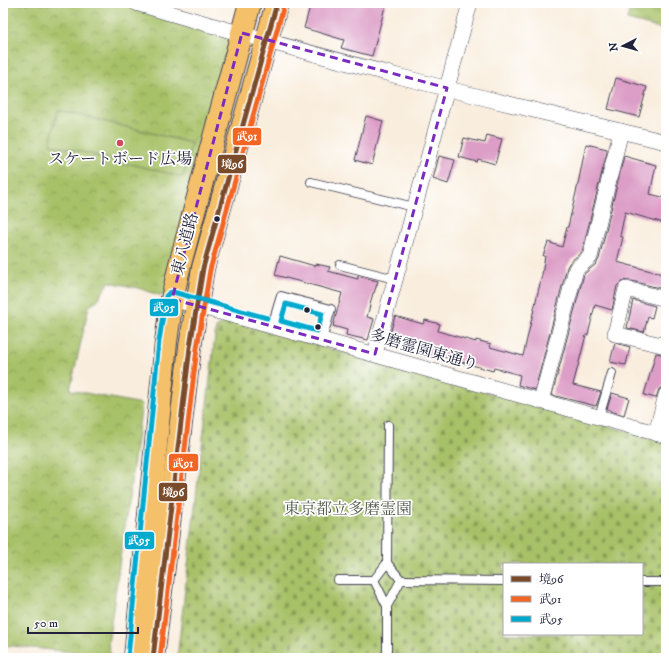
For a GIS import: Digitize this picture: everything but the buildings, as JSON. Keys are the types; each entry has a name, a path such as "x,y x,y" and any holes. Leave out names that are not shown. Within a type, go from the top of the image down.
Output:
{"main road":[{"name":"東八道路","path":"135,658 165,350 172,299 186,241 250,3"},
{"name":"東八道路","path":"153,658 190,346 203,268 277,3"}],"street":[{"path":"136,3 266,40 447,88 666,142"},
{"path":"375,354 470,3"},
{"path":"541,401 576,269 590,257 621,131"},
{"path":"666,299 626,289 615,334 666,346"},
{"name":"多磨霊園東通り","path":"172,299 661,434"},
{"path":"661,434 666,395"}],"lane":[{"path":"312,182 414,207"},
{"path":"340,265 395,279"},
{"path":"272,326 281,296 331,309 322,340"},
{"path":"599,417 612,373"},
{"path":"374,580 387,563 388,425"},
{"path":"387,563 401,580 503,581"},
{"path":"338,580 374,580"},
{"path":"374,580 387,606 387,658"},
{"path":"387,606 401,580"},
{"path":"643,582 666,582"}],"highlighted area":[{"path":"242,33 447,88 375,354 172,299"}],"green space":[{"path":"3,3 132,3 237,38 169,294 159,295 138,288 109,282 96,302 89,306 70,390 142,404 108,644 111,656 3,645","holes":["58,110 191,143 183,176 50,144"]},
{"path":"631,3 666,3 666,30 627,20"},
{"name":"スケートボード広場","path":"58,110 191,143 183,177 50,144"},
{"name":"東京都立多磨霊園","path":"226,320 666,442 666,658 177,658 216,328"}],"transit line":[{"name":"境96","path":"153,658 190,347 203,268 277,3"},
{"name":"武91","path":"160,658 197,348 210,270 284,5"},
{"name":"武95","path":"128,657 159,341 166,296 173,292 267,318"},
{"name":"武95","path":"286,304 322,314 317,331 281,321 286,304"}],"place":[{"name":"スケートボード広場","path":"120,143"}]}
